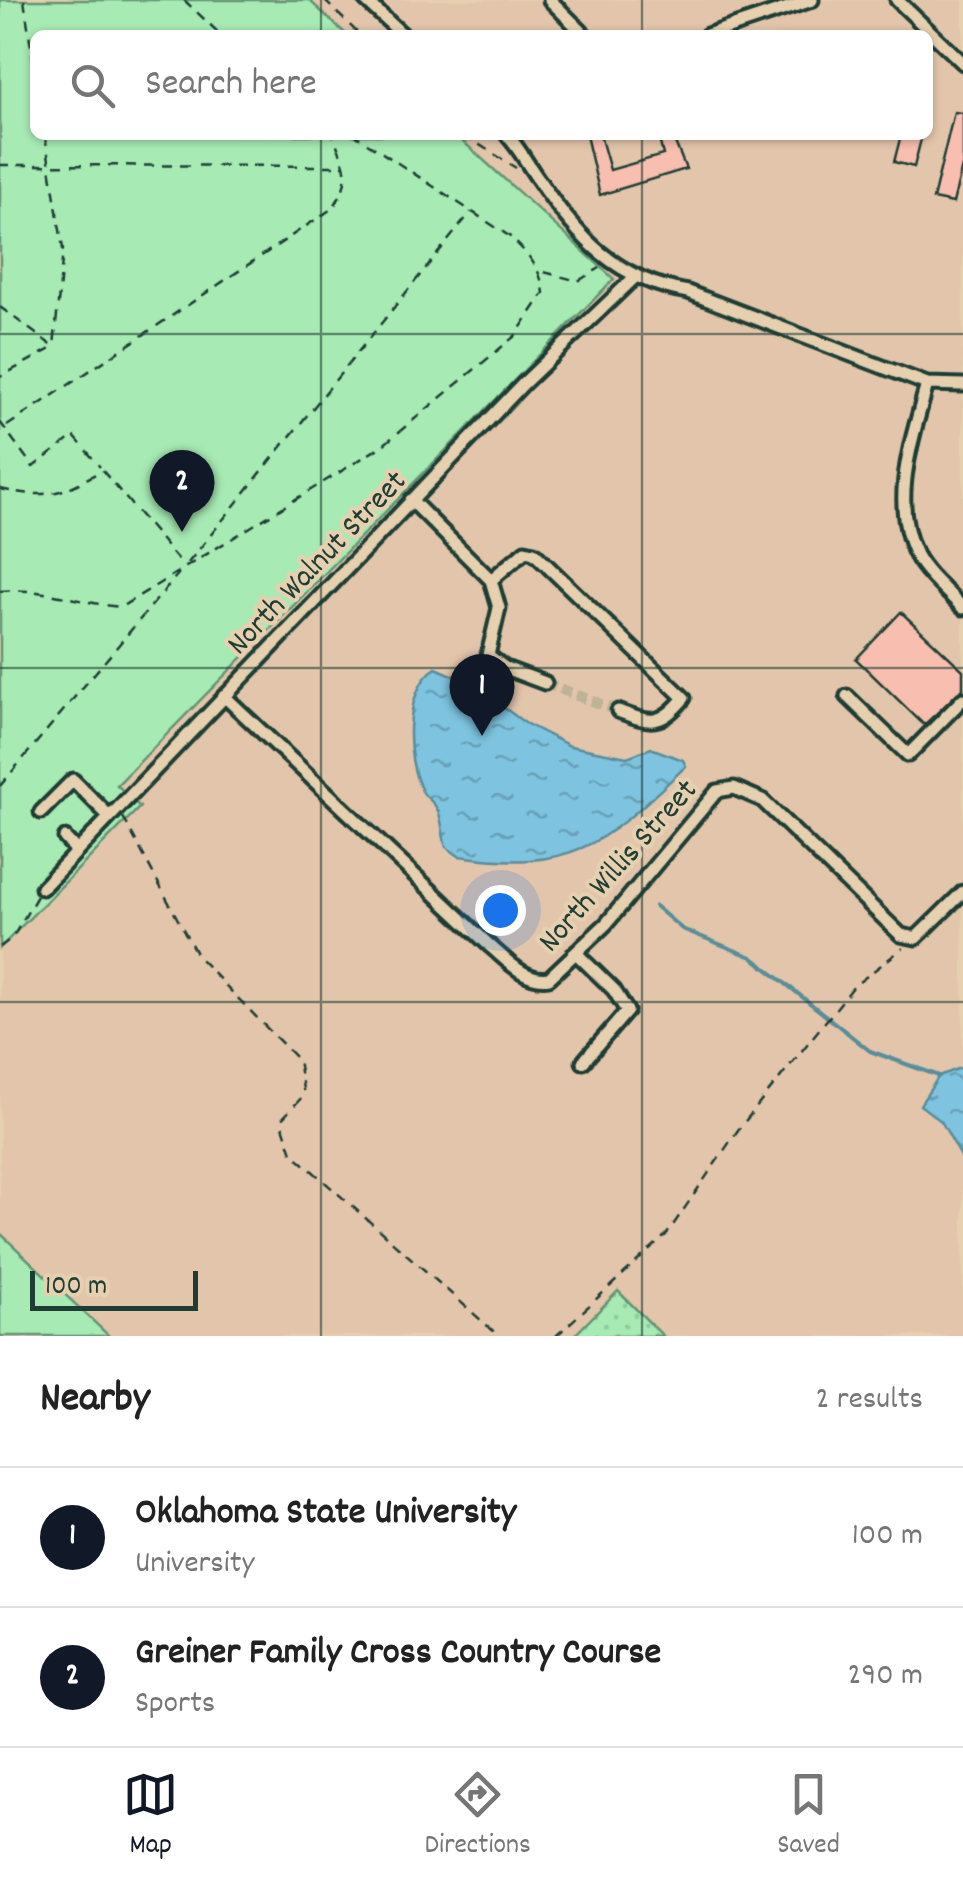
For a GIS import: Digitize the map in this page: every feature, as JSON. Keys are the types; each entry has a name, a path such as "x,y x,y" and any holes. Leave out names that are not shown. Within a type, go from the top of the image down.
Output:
{"street":[{"path":"366,0 397,30"},
{"path":"550,0 580,30"},
{"path":"722,30 812,0"},
{"path":"897,0 928,30"},
{"path":"933,34 963,63"},
{"path":"510,140 590,244 634,278 688,292 927,384 963,385"},
{"name":"North Walnut Street","path":"42,888 411,500 634,278"},
{"path":"927,384 904,474 908,531 917,558 963,608"},
{"path":"411,500 491,580 499,608 488,655 505,668 546,683"},
{"path":"491,580 525,550 534,552 684,698 668,718 656,722 618,711"},
{"name":"North Willis Street","path":"224,696 519,972 540,980 549,978 577,954 650,874 706,799 717,791 734,788 762,800 874,911 901,934 916,938"},
{"path":"846,696 908,756 963,699"},
{"path":"41,812 73,780 113,812"},
{"path":"65,838 76,850"},
{"path":"916,938 963,892"},
{"path":"577,954 614,990 627,1011 583,1062"}],"path":[{"path":"24,0 30,40"},
{"path":"184,0 216,30"},
{"path":"324,0 355,30"},
{"path":"45,140 62,249 54,347"},
{"path":"7,426 333,208 347,186 346,166 335,140"},
{"path":"363,140 509,236 541,271 578,282 610,262"},
{"path":"472,140 539,181"},
{"path":"0,164 346,166"},
{"path":"0,786 184,568 471,212"},
{"path":"0,591 30,588 85,604 121,607 382,446 515,336 544,293 541,271"},
{"path":"0,307 54,347"},
{"path":"0,377 54,347"},
{"path":"0,422 7,426 33,467 74,436 184,568"},
{"path":"0,490 40,497 62,493 102,470"},
{"path":"113,812 198,958 298,1060 304,1096 281,1120 292,1153 499,1336"},
{"path":"0,947 13,938 42,888"},
{"path":"556,1336 667,1234 738,1130 854,986 916,938"}],"shaded area":[{"path":"0,0 963,0 963,1336 0,1336"}],"green space":[{"path":"0,0 309,0 342,30 30,30 30,140 461,140 614,279 117,785 140,807 0,948"},
{"path":"0,1233 109,1336 0,1336"},
{"path":"618,1291 663,1336 574,1336"}],"water":[{"path":"436,668 469,682 525,723 570,746 627,757 651,748 683,760 686,766 633,815 586,846 533,860 459,856 446,847 439,813 422,791 412,761 413,707 425,678"},
{"path":"963,1067 963,1160 941,1121 920,1105 939,1076"}],"building":[{"path":"954,112 963,113 963,163 953,203 933,199"},
{"path":"587,140 601,140 610,170 663,155 659,140 674,140 686,169 600,195"},
{"path":"900,140 921,140 914,167 894,162"},
{"path":"901,612 963,670 963,689 924,725 856,659"}],"waterway":[{"path":"655,906 682,929 752,957 870,1051 939,1076"}],"tunnel":[{"path":"545,683 618,711"}],"place":[{"name":"Greiner Family Cross Country Course","path":"182,532"},
{"name":"Oklahoma State University","path":"482,736"}]}
